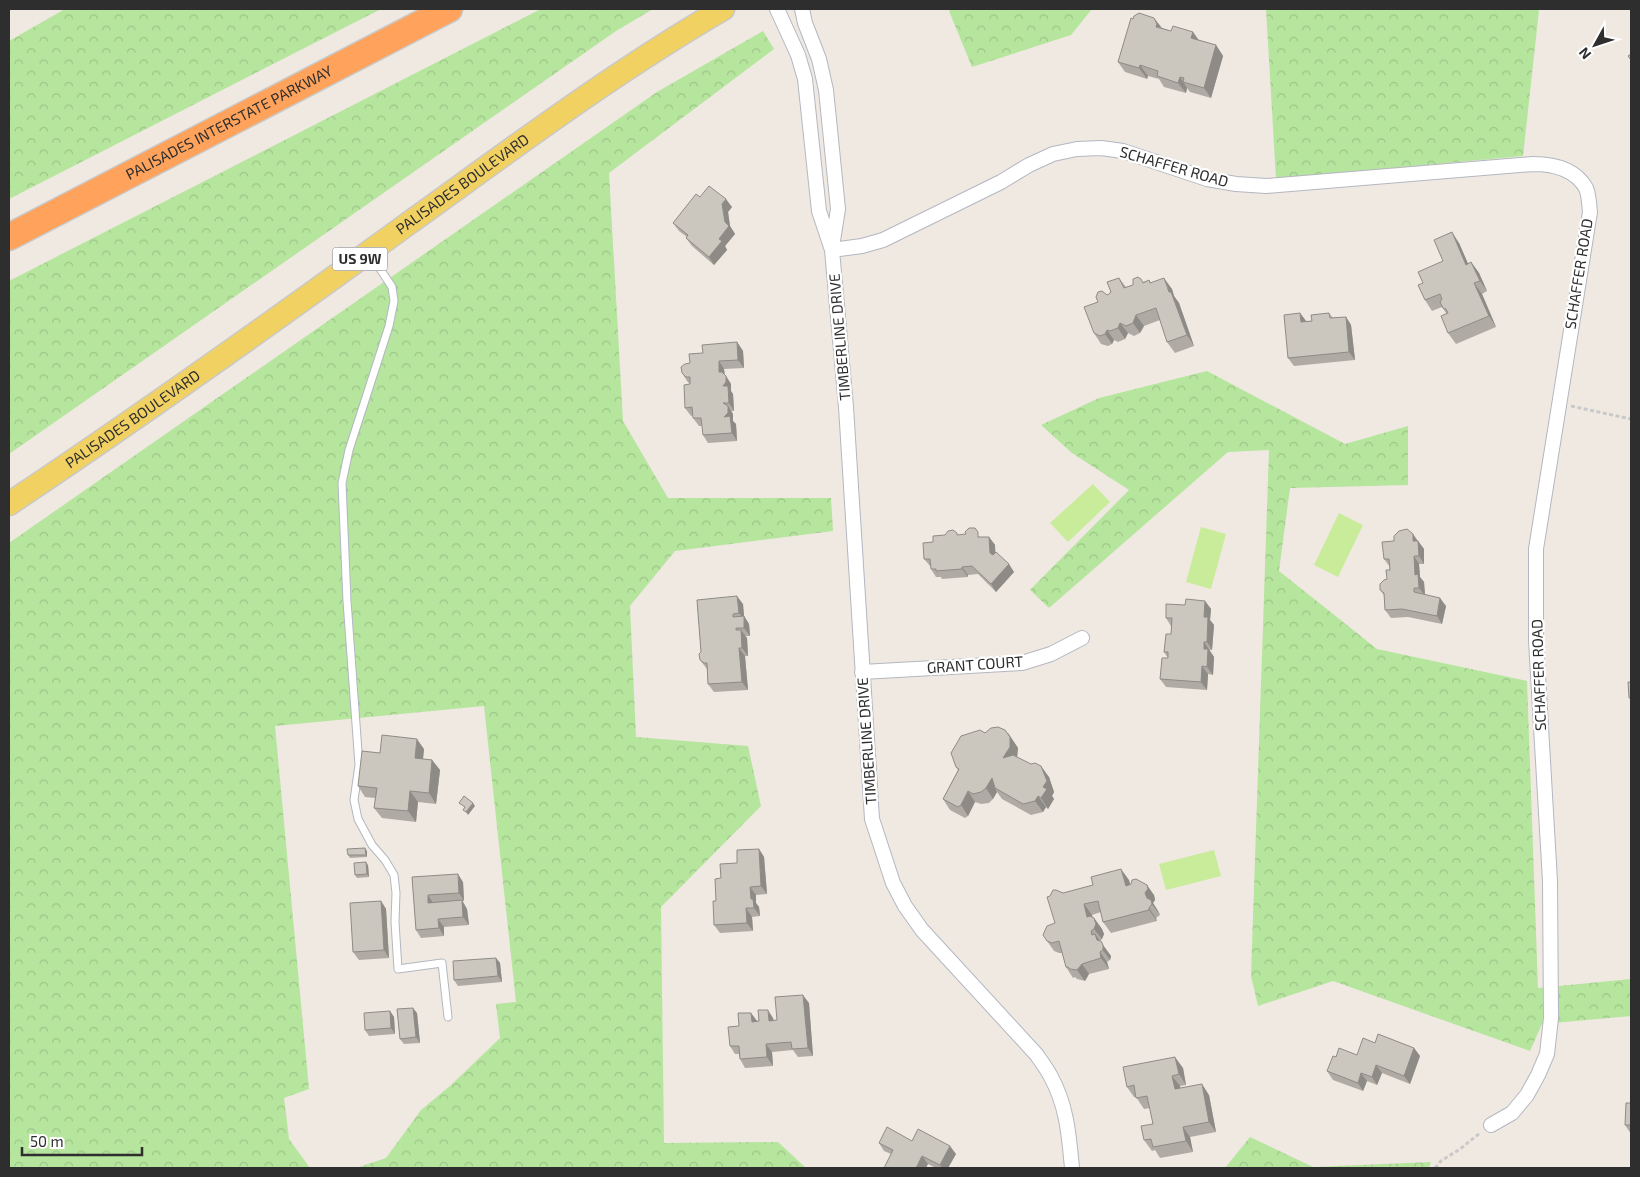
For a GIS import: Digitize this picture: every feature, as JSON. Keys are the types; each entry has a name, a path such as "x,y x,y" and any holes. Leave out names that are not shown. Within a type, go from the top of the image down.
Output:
{"highway":[{"name":"PALISADES INTERSTATE PARKWAY","path":"9,237 449,9"}],"main road":[{"name":"PALISADES BOULEVARD","path":"9,504 184,385 600,87 672,39 722,9"}],"street":[{"name":"TIMBERLINE DRIVE","path":"777,9 798,55 805,79 819,211 832,250 846,407 872,819 893,883 905,906 922,930 1036,1054 1051,1076 1062,1100 1068,1123 1072,1168"},
{"name":"TIMBERLINE DRIVE","path":"802,9 805,23 819,59 824,82 838,209 832,250"},
{"name":"SCHAFFER ROAD","path":"832,250 862,246 883,240 1001,182 1029,165 1053,154 1077,149 1101,148 1123,151 1207,179 1236,184 1266,186 1524,164 1547,164 1563,168 1577,178 1586,189 1590,212 1536,549 1536,640 1550,880 1552,1018 1547,1054 1538,1076 1527,1095 1512,1113 1491,1125"},
{"path":"817,191 836,188"},
{"name":"GRANT COURT","path":"862,672 1022,663 1051,654 1082,638"}],"lane":[{"path":"369,252 392,287 394,301 389,326 349,450 342,483 347,601 359,765 354,800 358,819 372,845 385,860 394,875 398,969 442,963 448,1017"}],"path":[{"path":"1559,403 1631,419"},
{"path":"1435,1168 1441,1161 1491,1125"}],"green space":[{"path":"65,9 381,9 9,199 9,41"},
{"path":"541,9 653,9 616,31 9,454 9,281"},
{"path":"951,9 1092,9 1071,35 972,67 949,11"},
{"path":"1266,9 1544,9 1539,10 1523,156 1276,179"},
{"path":"763,31 774,49 609,173 623,421 668,498 831,498 833,531 675,551 630,606 636,737 748,746 761,806 661,907 664,1143 778,1142 806,1168 356,1168 386,1158 421,1110 450,1086 500,1038 496,1004 516,1002 484,706 275,726 309,1089 284,1098 289,1139 310,1168 9,1168 9,543 657,92"},
{"path":"1207,371 1345,444 1408,426 1408,485 1290,488 1279,571 1377,649 1527,681 1538,988 1631,979 1631,1016 1542,1024 1530,1051 1333,981 1258,1006 1251,976 1269,450 1228,452 1049,608 1030,590 1129,490 1072,453 1041,425 1099,398"},
{"path":"1093,484 1110,502 1068,542 1050,523"},
{"path":"1339,513 1363,525 1338,577 1314,565"},
{"path":"1201,527 1226,534 1211,589 1186,582"},
{"path":"1214,850 1221,876 1166,890 1159,864"},
{"path":"1250,1137 1313,1167 1431,1162 1429,1168 1225,1168"}],"building":[{"path":"1139,13 1154,18 1157,24 1156,27 1171,31 1173,26 1193,32 1191,38 1216,45 1204,88 1183,82 1184,78 1180,77 1178,83 1157,76 1158,71 1140,65 1139,68 1118,62 1131,18 1133,19"},
{"path":"709,186 726,199 722,204 725,222 729,226 719,239 722,241 709,257 686,238 688,235 673,223 696,194 700,197"},
{"path":"1452,232 1466,265 1471,262 1480,281 1474,283 1489,316 1448,333 1441,316 1448,313 1440,302 1442,299 1440,294 1425,300 1418,285 1423,283 1418,272 1443,261 1434,240"},
{"path":"1138,277 1143,283 1149,280 1150,283 1164,278 1187,335 1167,342 1156,308 1136,315 1133,323 1126,326 1120,323 1118,328 1110,331 1107,330 1105,334 1100,336 1094,333 1084,307 1098,302 1096,297 1098,292 1102,291 1107,295 1111,292 1107,282 1119,278 1124,288 1133,285 1133,279"},
{"path":"1300,313 1301,322 1312,321 1311,315 1329,313 1330,318 1346,317 1349,352 1288,358 1284,315"},
{"path":"737,342 738,360 719,361 719,372 726,376 726,382 723,386 728,386 729,403 723,403 728,406 728,413 724,417 730,416 732,433 703,435 701,418 693,418 692,407 685,408 684,385 690,384 690,377 686,377 682,373 681,367 690,363 689,354 703,353 702,345"},
{"path":"969,528 975,528 978,532 978,537 989,537 990,553 993,555 996,552 1009,564 991,584 972,566 962,567 962,569 936,571 936,569 931,569 930,559 924,559 923,543 933,542 933,536 945,535 948,531 953,530 957,535 966,534 965,532"},
{"path":"1407,529 1413,534 1413,541 1418,541 1419,556 1414,556 1415,575 1418,574 1419,588 1414,588 1414,592 1440,598 1437,616 1402,609 1385,610 1384,593 1380,590 1380,584 1387,579 1386,570 1390,570 1389,559 1384,559 1382,542 1394,541 1394,536 1399,531"},
{"path":"737,596 739,613 733,614 733,617 744,616 744,628 736,628 736,630 741,630 742,648 739,648 742,682 708,684 707,663 700,660 699,654 701,652 697,600"},
{"path":"1186,599 1205,601 1204,617 1208,617 1207,642 1204,642 1204,649 1208,649 1207,667 1202,666 1201,682 1160,679 1162,658 1168,658 1168,652 1164,652 1166,634 1171,634 1172,618 1166,618 1166,604 1185,605"},
{"path":"1628,682 1631,682 1631,698 1629,698"},
{"path":"998,727 1005,730 1010,737 1010,747 1003,758 1013,755 1031,764 1035,763 1041,766 1047,781 1043,787 1047,789 1041,798 1038,796 1035,801 1023,804 995,788 992,778 981,792 973,794 968,791 958,807 943,799 959,769 956,767 951,753 961,736 980,730 985,733 991,728"},
{"path":"382,735 417,739 415,758 432,760 429,793 410,791 408,811 374,808 377,788 358,786 362,751 380,753"},
{"path":"464,796 473,803 466,812 463,810 465,807 459,803"},
{"path":"365,848 366,855 348,855 347,849"},
{"path":"759,849 761,886 750,887 754,908 746,908 747,923 714,925 713,901 716,901 715,879 721,878 720,864 737,863 737,850"},
{"path":"366,862 367,874 355,875 354,863"},
{"path":"1121,869 1126,886 1136,879 1147,885 1148,889 1145,893 1152,904 1149,910 1103,922 1098,901 1084,904 1087,917 1094,918 1096,924 1091,931 1092,935 1095,934 1097,940 1101,941 1103,945 1103,950 1100,952 1101,958 1082,964 1077,970 1066,967 1059,941 1052,943 1047,941 1043,935 1047,926 1055,923 1047,897 1050,896 1053,890 1063,893 1093,885 1091,877"},
{"path":"458,874 459,893 428,895 428,903 462,900 463,917 438,919 439,928 416,930 412,877"},
{"path":"381,901 384,950 353,952 350,903"},
{"path":"496,958 498,976 454,980 453,961"},
{"path":"803,995 808,1048 792,1049 791,1042 766,1044 767,1057 740,1059 739,1046 730,1046 728,1027 739,1026 738,1013 751,1013 752,1022 759,1021 758,1010 768,1010 769,1021 777,1020 775,997"},
{"path":"413,1008 416,1037 400,1039 397,1009"},
{"path":"390,1011 391,1028 365,1030 364,1013"},
{"path":"1378,1034 1414,1048 1404,1076 1376,1065 1372,1077 1361,1073 1358,1083 1327,1071 1333,1056 1336,1057 1339,1048 1357,1055 1363,1038 1375,1043"},
{"path":"1175,1057 1179,1074 1172,1076 1175,1089 1202,1084 1209,1122 1183,1127 1186,1141 1153,1147 1151,1139 1144,1140 1141,1126 1153,1124 1147,1096 1136,1098 1134,1085 1127,1087 1123,1067"},
{"path":"1626,1103 1631,1103 1631,1125 1625,1125"},
{"path":"887,1127 912,1141 918,1129 950,1146 940,1165 922,1156 916,1168 884,1168 893,1150 879,1143"}]}
